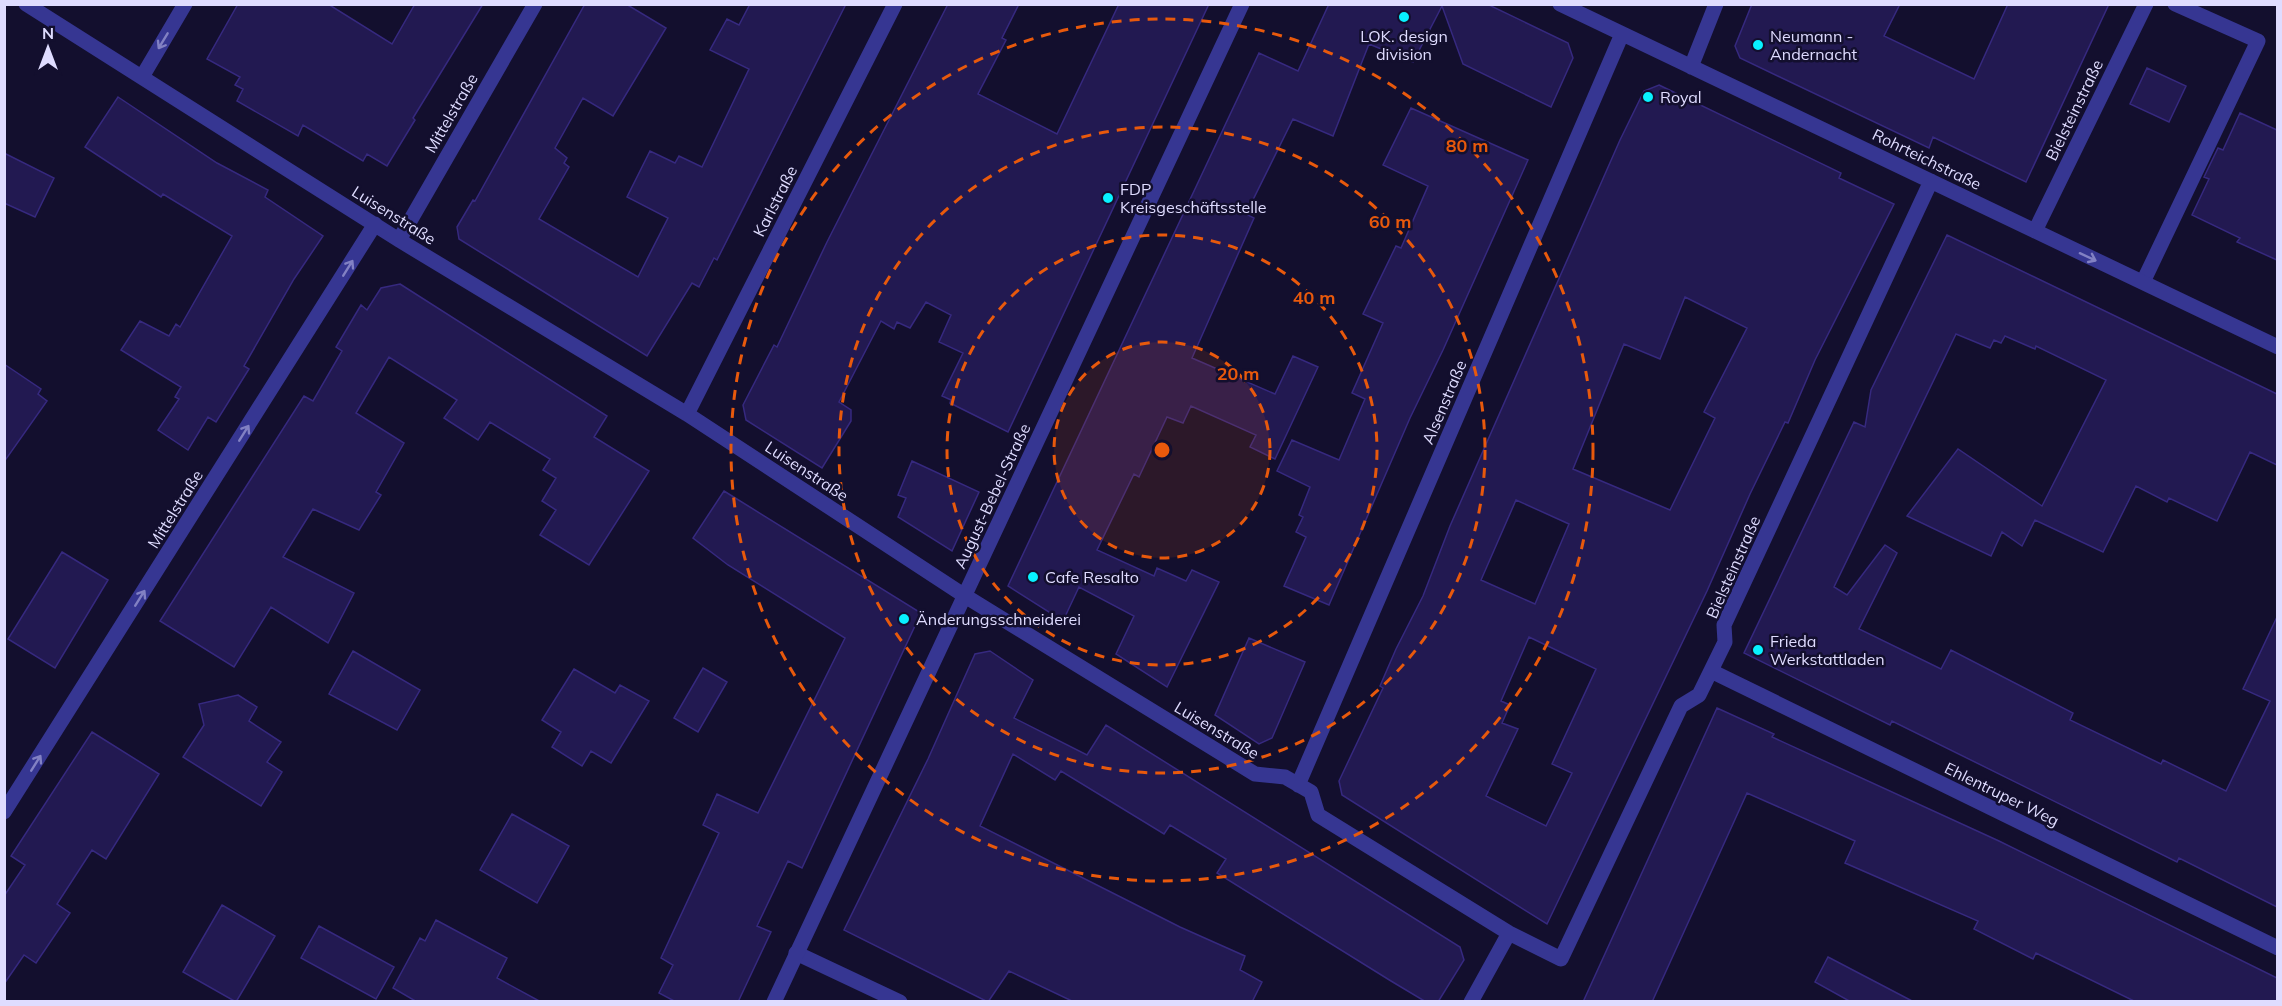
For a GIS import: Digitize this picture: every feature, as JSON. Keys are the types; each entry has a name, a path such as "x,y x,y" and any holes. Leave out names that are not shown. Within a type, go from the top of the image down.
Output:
{"street":[{"name":"Luisenstraße","path":"26,4 399,240 687,414 965,596 1255,774 1285,777 1298,785"},
{"path":"142,77 184,4"},
{"name":"Mittelstraße","path":"399,240 535,4"},
{"name":"Karlstraße","path":"687,414 895,4"},
{"name":"August-Bebel-Straße","path":"774,1002 1242,4"},
{"name":"Rohrteichstraße","path":"1560,4 2277,347"},
{"path":"1691,67 1716,4"},
{"name":"Bielsteinstraße","path":"2035,231 2146,4"},
{"path":"2143,282 2258,41 2175,4"},
{"name":"Alsenstraße","path":"1298,785 1622,34"},
{"name":"Bielsteinstraße","path":"1509,933 1561,959 1681,706 1699,695 1725,642 1724,625 1931,181"},
{"name":"Mittelstraße","path":"4,812 375,224"},
{"name":"Ehlentruper Weg","path":"1711,671 2277,948"},
{"path":"1298,785 1311,792 1318,815 1509,933 1471,1002"},
{"path":"796,953 900,1002"}],"building":[{"path":"238,4 328,4 392,44 415,4 483,4 413,118 415,120 387,166 367,154 363,161 303,125 298,136 237,101 243,89 235,85 240,77 207,59"},
{"path":"585,4 626,4 666,28 613,116 583,98 555,148 567,158 564,163 569,167 539,219 638,277 668,218 627,197 650,151 675,163 679,156 702,167 749,69 710,50 727,19 739,25 750,4 846,4 717,260 714,258 699,287 692,283 647,356 459,239 457,227 473,200 475,201"},
{"path":"948,4 1019,4 1002,38 1006,40 978,94 1057,134 1119,4 1209,4 1008,432 950,403 951,400 942,396 963,353 939,342 951,315 926,302 910,328 897,322 894,329 881,321 839,402 851,410 851,421 822,468 746,420 743,405 774,345 777,347 827,242"},
{"path":"1329,4 1487,4 1568,43 1573,58 1551,107 1463,64 1442,6 1413,62 1369,44 1333,136 1293,119 1246,214 1254,218 1192,358 1275,394 1293,356 1318,367 1275,459 1250,447 1256,435 1191,406 1183,423 1167,417 1139,477 1134,474 1097,550 1154,576 1157,568 1186,581 1192,570 1219,582 1167,687 1116,654 1134,616 1079,587 1063,621 1008,586 1259,53 1298,71"},
{"path":"1752,4 1900,4 1884,36 1974,79 2008,4 2109,4 2026,182 1933,137 1929,148 1740,58 1735,46"},
{"path":"2147,68 2186,86 2169,122 2130,104"},
{"path":"1659,85 1841,173 1839,178 1894,204 1815,360 1788,423 1785,422 1750,494 1707,591 1547,924 1342,795 1339,781 1383,688 1380,686 1396,649 1423,596 1450,526 1620,140 1644,91","holes":["1685,297 1747,328 1704,412 1715,418 1670,510 1573,469 1624,344 1660,359","1516,500 1569,524 1535,604 1481,580","1529,637 1596,669 1552,764 1572,773 1546,826 1486,796 1518,729 1502,723 1510,705 1501,701"]},
{"path":"118,97 217,163 268,190 265,197 323,236 294,279 244,366 249,369 216,422 208,417 188,450 158,430 179,399 175,397 181,387 121,350 140,321 169,336 176,324 180,327 232,236 163,194 161,197 85,147"},
{"path":"1411,108 1528,160 1410,418 1329,605 1284,586 1306,537 1296,532 1303,517 1299,515 1310,487 1277,471 1292,440 1339,460 1365,399 1352,393 1383,323 1363,314 1396,246 1401,248 1428,186 1383,165"},
{"path":"2240,113 2277,130 2277,260 2237,242 2240,238 2192,215 2209,179 2204,177 2218,148 2223,150"},
{"path":"4,153 54,178 35,217 4,203"},
{"path":"1947,235 2277,394 2277,465 2250,452 2217,521 2169,498 2167,502 2136,486 2103,552 2035,520 2022,546 2002,532 1991,556 1907,516 1958,449 2042,506 2106,380 2036,346 2035,349 2005,336 2001,343 1994,340 1990,348 1956,334 1834,587 1847,595 1885,545 1897,553 1859,629 1941,669 1951,650 2073,713 2070,720 2161,764 2163,760 2226,791 2270,701 2243,689 2277,617 2277,907 2179,858 2177,862 1892,721 1890,725 1744,653 1854,422 1865,427 1871,390"},
{"path":"400,284 607,416 594,437 649,471 589,565 540,535 556,510 542,501 556,478 543,470 550,459 490,422 478,440 444,418 457,400 389,357 356,413 404,443 376,492 381,495 359,530 313,509 283,557 354,593 328,643 271,607 234,667 160,621 304,396 313,401 342,351 336,347 361,305 367,310 381,288"},
{"path":"4,364 41,389 38,394 47,401 4,462"},
{"path":"912,461 979,492 952,551 898,517 906,498 898,495"},
{"path":"724,491 921,613 802,868 788,861 757,926 771,932 738,1002 676,1002 659,993 673,965 661,958 719,833 703,825 717,794 758,813 845,638 728,565 693,538"},
{"path":"62,552 108,580 55,668 8,639"},
{"path":"1249,638 1305,662 1272,738 1259,744 1215,715"},
{"path":"353,651 420,690 397,730 329,694"},
{"path":"990,651 1033,680 1014,718 1087,755 1106,725 1460,947 1464,960 1438,1002 1426,1002 1217,873 1226,859 1170,825 1164,834 1061,771 1055,780 1013,754 980,826 1180,927 1245,956 1240,970 1262,982 1252,1002 1074,1002 1009,971 988,1002 844,930 928,759 975,654"},
{"path":"703,668 727,682 698,732 674,718"},
{"path":"574,669 615,693 620,685 649,701 611,763 591,751 582,766 552,747 561,732 542,720"},
{"path":"238,695 257,707 249,721 281,742 267,762 282,772 261,806 183,757 204,725 199,704"},
{"path":"1717,708 1774,734 1772,737 1999,841 2277,978 2277,1002 2136,1002 2036,953 2033,959 1974,929 1978,921 1845,863 1855,841 1747,793 1652,1002 1583,1002"},
{"path":"92,732 159,774 106,859 92,850 57,904 70,913 36,963 24,955 4,984 4,896 25,865 11,856"},
{"path":"512,814 569,846 537,903 480,870"},
{"path":"222,905 275,936 236,1002 183,972"},
{"path":"436,920 507,958 497,978 541,1002 417,1002 393,988 420,938 425,941"},
{"path":"319,926 394,967 376,999 301,958"},
{"path":"1828,957 1914,1002 1851,1002 1815,982"}],"place":[{"name":"LOK. design division","path":"1404,17"},
{"name":"Neumann - Andernacht","path":"1758,45"},
{"name":"Royal","path":"1648,97"},
{"name":"FDP Kreisgeschäftsstelle","path":"1108,198"},
{"name":"Cafe Resalto","path":"1033,577"},
{"name":"Änderungsschneiderei","path":"904,619"},
{"name":"Frieda Werkstattladen","path":"1758,650"}]}
